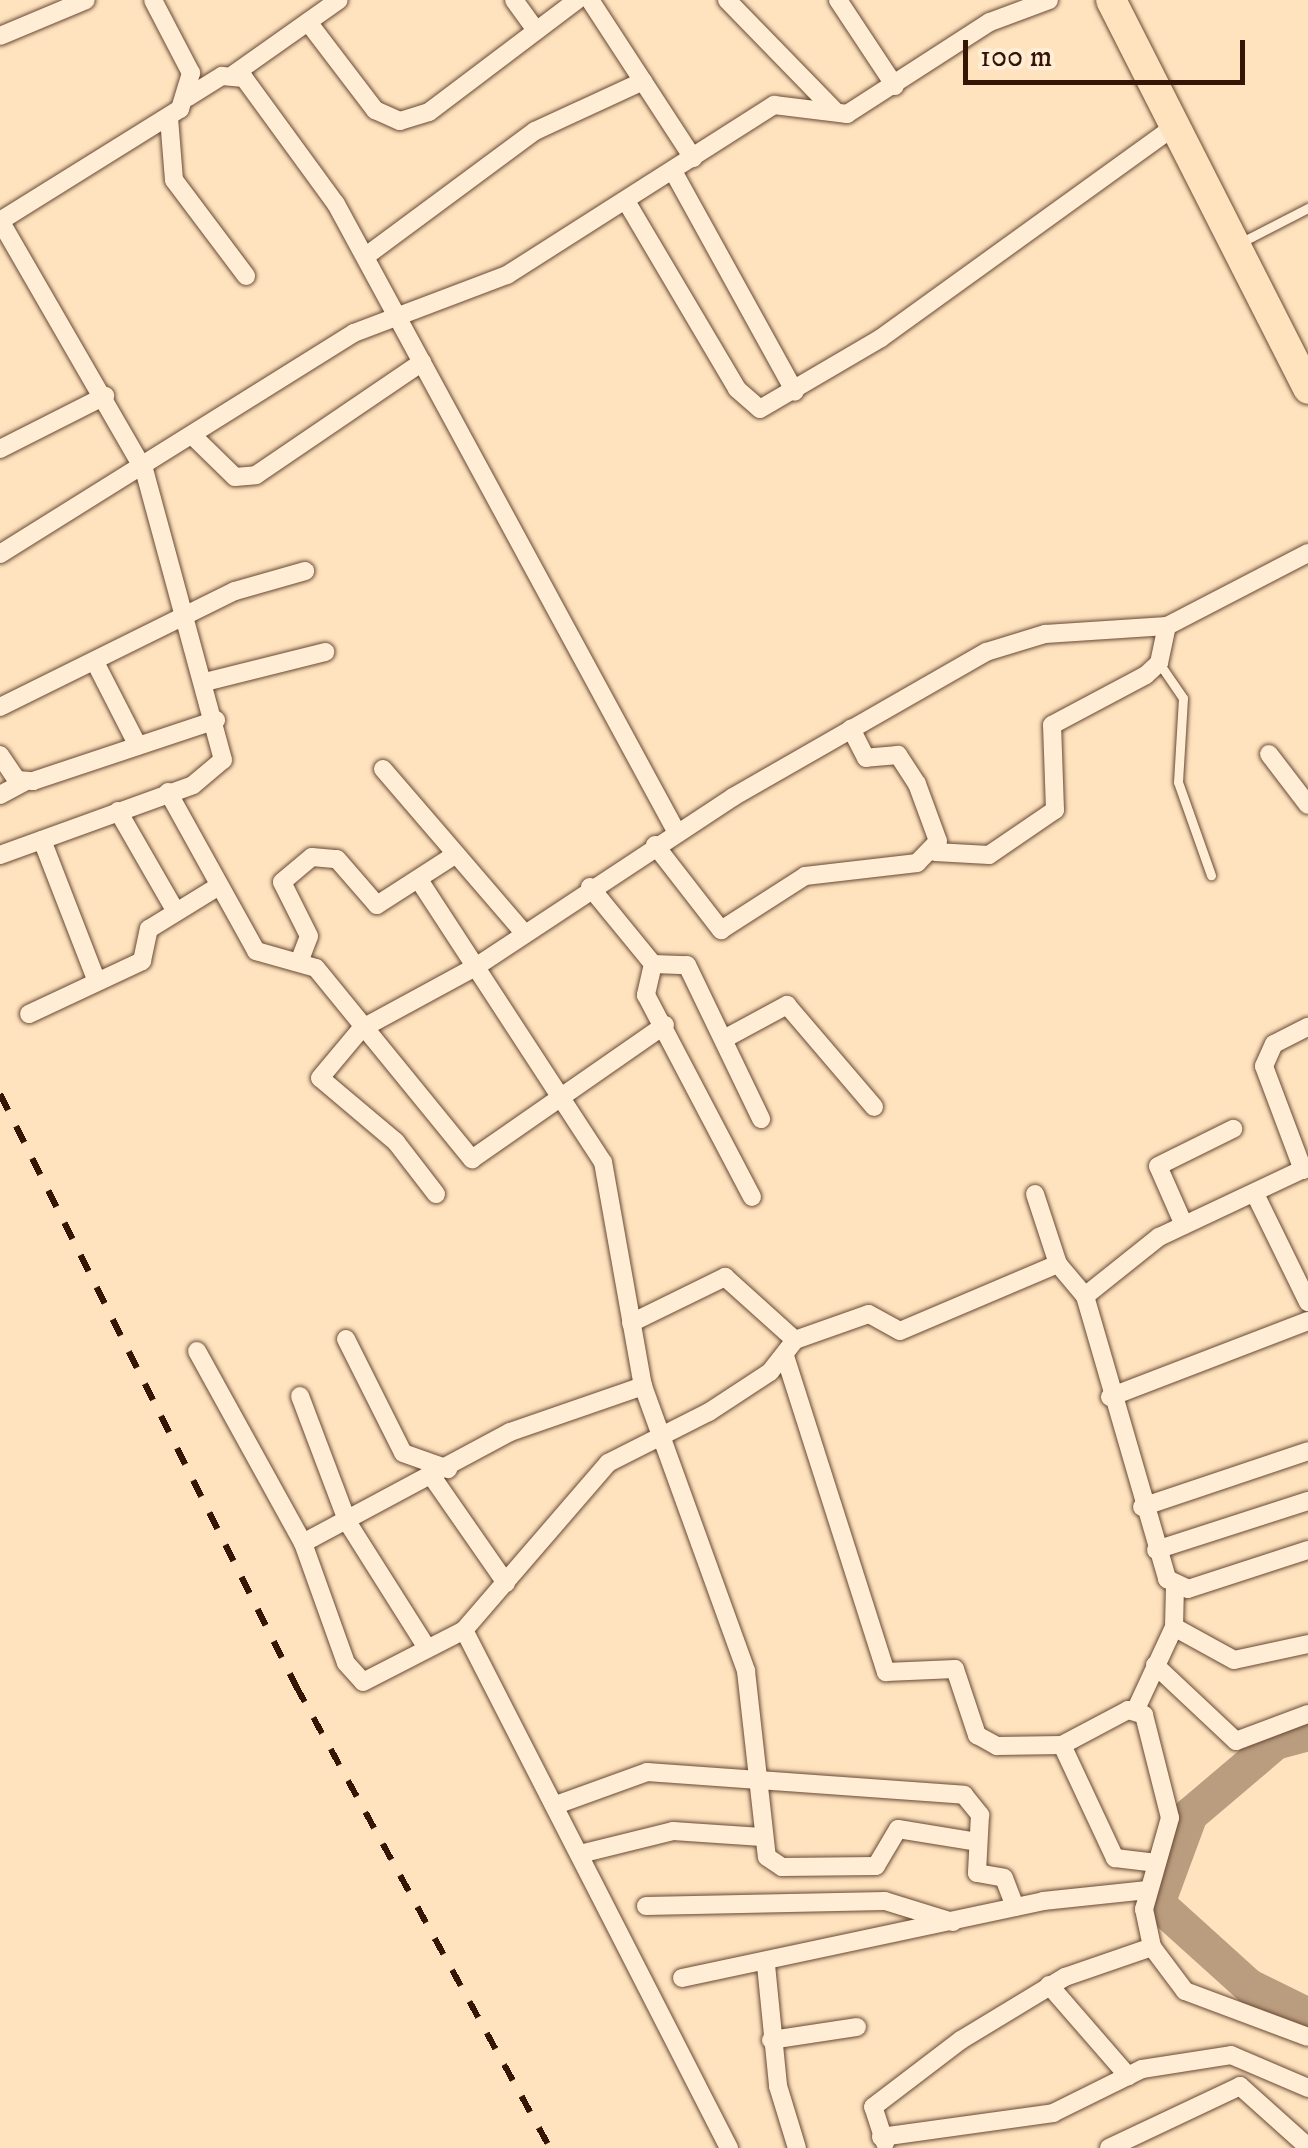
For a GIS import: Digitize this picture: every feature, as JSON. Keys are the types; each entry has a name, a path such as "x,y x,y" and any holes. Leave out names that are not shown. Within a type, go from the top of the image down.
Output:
{"highway":[{"path":"1110,0 1308,389"}],"street":[{"path":"0,36 86,0"},
{"path":"153,0 191,73 188,97"},
{"path":"0,855 168,792 219,768 216,720 144,470 105,396 0,221 169,118 188,97 234,74 339,0"},
{"path":"514,0 536,30"},
{"path":"727,0 837,112"},
{"path":"838,0 895,86"},
{"path":"0,554 196,439 396,314 507,275 774,105 837,112 895,86 990,22 1049,0"},
{"path":"308,22 375,110 400,122 429,112 536,30 590,1 693,158"},
{"path":"234,74 252,85 366,256 676,831"},
{"path":"366,256 535,130 643,81"},
{"path":"169,118 174,180 246,276"},
{"path":"626,202 737,389 760,409 795,392 1175,126"},
{"path":"673,172 795,392"},
{"path":"196,439 234,477 256,475 422,362"},
{"path":"0,449 105,396"},
{"path":"436,1194 396,1142 320,1078 361,1029 477,966 676,831 1014,639 1168,626 1308,552"},
{"path":"0,707 186,618 304,571"},
{"path":"655,845 721,930 805,876 896,870 934,852 988,854 1046,818 1062,800 1052,725 1159,663 1168,626"},
{"path":"205,682 324,652"},
{"path":"94,662 138,746"},
{"path":"0,794 24,782 216,720"},
{"path":"851,730 870,762 902,759 934,826 934,852"},
{"path":"0,754 24,782"},
{"path":"1269,754 1308,805"},
{"path":"383,770 523,932"},
{"path":"168,792 256,951 300,957 472,1159 665,1025"},
{"path":"118,811 176,912"},
{"path":"42,840 97,982"},
{"path":"300,957 308,936 282,882 312,857 336,859 377,905 456,854"},
{"path":"419,880 564,1098 609,1181 643,1386 658,1438 735,1627 766,1858 782,1867 876,1866 898,1828 977,1842"},
{"path":"29,1014 142,961 144,934 219,886"},
{"path":"590,887 653,964 688,965 761,1119"},
{"path":"653,964 642,986 752,1197"},
{"path":"724,1039 787,1005 874,1107"},
{"path":"1085,1296 1184,1225 1257,1198 1306,1169 1264,1066 1274,1044 1308,1027"},
{"path":"1184,1225 1158,1166 1233,1129"},
{"path":"630,1323 725,1277 790,1348 886,1672 955,1668 985,1742 1062,1745 1136,1709 1174,1627 1175,1588 1156,1550 1142,1507 1085,1296 1058,1264 1035,1194"},
{"path":"1257,1198 1308,1302"},
{"path":"196,1351 303,1544 355,1679 374,1680 464,1630 592,1478 790,1348 869,1314 900,1331 1058,1264"},
{"path":"1110,1397 1308,1321"},
{"path":"346,1339 403,1454 440,1474 506,1583"},
{"path":"303,1544 539,1419 643,1386"},
{"path":"300,1396 348,1523 427,1648"},
{"path":"1142,1507 1308,1450"},
{"path":"1156,1550 1308,1501"},
{"path":"1175,1588 1308,1550"},
{"path":"1174,1627 1234,1660 1308,1644"},
{"path":"464,1630 729,2148"},
{"path":"1155,1665 1236,1741 1308,1714"},
{"path":"1136,1709 1150,1728 1170,1818 1147,1890 1152,1946 1185,1991 1308,2037"},
{"path":"1062,1745 1115,1858 1157,1863"},
{"path":"556,1805 618,1776 755,1776 964,1795 980,1815 977,1873 1004,1878 1014,1907"},
{"path":"580,1854 673,1832 762,1838"},
{"path":"682,1978 766,1965 1014,1907 1147,1890"},
{"path":"646,1906 885,1901 953,1922"},
{"path":"1152,1946 1049,1985 881,2100 871,2115 884,2142 1052,2114 1128,2076 1230,2055 1308,2088"},
{"path":"766,1965 771,2040 797,2148"},
{"path":"1049,1985 1128,2076"},
{"path":"771,2040 856,2027"},
{"path":"1109,2148 1240,2086 1308,2147"}],"lane":[{"path":"1236,245 1308,208"},
{"path":"1159,663 1182,698 1178,782 1211,875"}],"waterway":[{"path":"1308,1733 1275,1742 1190,1814 1157,1903 1249,1986 1308,2015"}],"railway":[{"path":"0,1094 296,1686 550,2148"}]}
